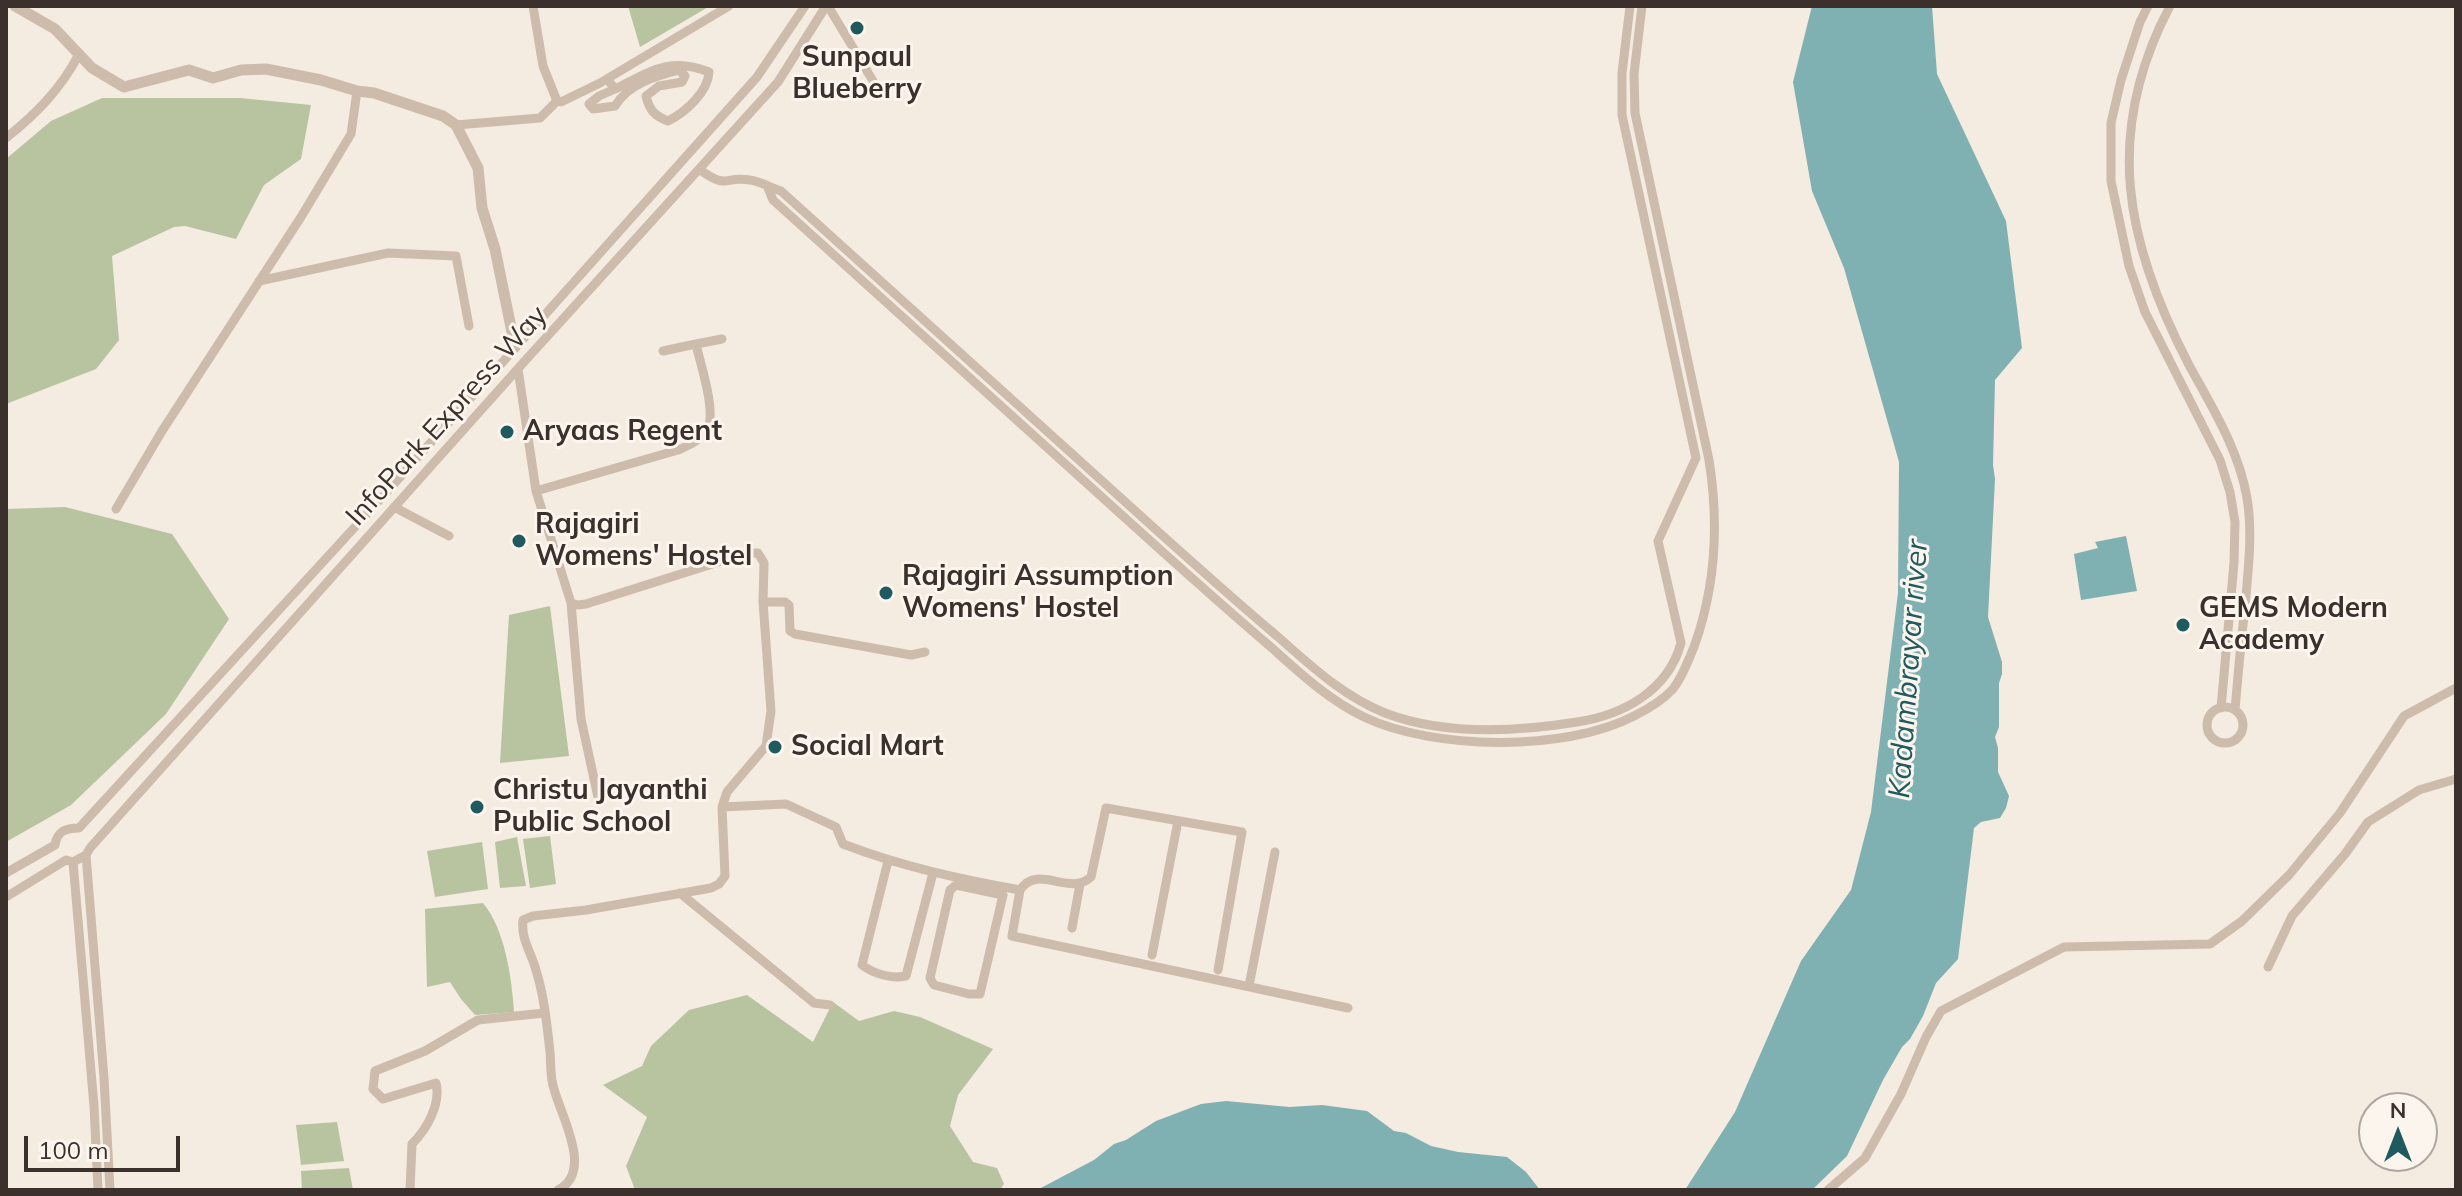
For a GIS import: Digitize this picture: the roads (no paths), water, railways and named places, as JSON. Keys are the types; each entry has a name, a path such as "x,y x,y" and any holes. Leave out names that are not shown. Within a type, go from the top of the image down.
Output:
{"street":[{"path":"15,6 55,29 92,68 124,87 189,70 213,78 241,70 266,69 374,93 443,116 456,125 478,168 482,208 495,249 515,347"},
{"path":"533,6 543,66 557,101"},
{"path":"456,125 540,118 557,101 561,102 607,79 729,6"},
{"name":"InfoPark Express Way","path":"6,873 55,845 60,833 66,829 79,828 376,504 757,77 805,6"},
{"path":"827,6 873,81"},
{"name":"InfoPark Express Way","path":"6,897 66,860 73,862 88,851 778,82 827,6"},
{"path":"700,170 716,181 755,180 781,191 1218,586 1339,688 1384,712 1429,725 1508,729 1584,721 1622,709 1649,693 1661,683 1676,659 1681,643 1658,541 1696,458 1622,115 1622,73 1630,6"},
{"path":"768,188 773,200 796,222 1210,595 1332,699 1379,724 1427,738 1496,741 1547,739 1586,733 1642,712 1670,692 1687,664 1701,626 1714,555 1715,517 1709,460 1635,113 1633,87 1642,6"},
{"path":"2148,6 2121,80 2111,123 2111,181 2129,266 2145,312 2220,460 2230,492 2235,522 2234,563 2221,708"},
{"path":"2170,6 2139,82 2130,123 2128,180 2144,261 2161,307 2235,453 2247,498 2249,567 2235,710 2243,722 2242,732 2230,742 2220,742 2212,736 2208,727 2209,717 2221,708 2235,710"},
{"path":"6,138 54,94 69,75 79,54"},
{"path":"679,64 709,72 708,80 692,103 682,114 668,121 656,117 646,96 659,86 682,82 685,76 679,70 627,90 615,106 593,109 589,104 615,89 668,65 679,64"},
{"path":"607,79 615,89"},
{"path":"116,509 162,431 351,134 357,91"},
{"path":"2118,220 2133,217"},
{"path":"259,281 388,253 456,256 469,326"},
{"path":"663,351 722,339"},
{"path":"536,491 678,450 703,434 710,420 710,408 696,344"},
{"path":"518,369 536,491 571,603 581,719 598,797"},
{"path":"394,507 449,536"},
{"path":"558,1190 565,1186 574,1169 571,1135 553,1087 536,968 524,942 523,920 711,888 724,879 722,807 727,792 766,746 771,711 763,602 764,563 758,553 747,553 586,604 571,603"},
{"path":"763,602 785,602 789,605 790,631 795,634 911,655 925,652"},
{"path":"1828,1190 1865,1158 1901,1094 1941,1011 2064,947 2210,944 2242,921 2289,875 2340,813 2404,716 2456,688"},
{"path":"2268,967 2292,916 2368,822 2419,790 2456,779"},
{"path":"722,807 786,804 836,827 843,844 888,861 1004,891"},
{"path":"1218,970 1242,832 1106,808 1091,877 1085,883 1036,877 1025,882 1020,890 1012,936 1348,1008"},
{"path":"1152,955 1178,821"},
{"path":"79,828 88,837 110,1190"},
{"path":"1249,986 1275,852"},
{"path":"888,861 862,965 872,972 899,978 906,976 933,873"},
{"path":"73,862 98,1190"},
{"path":"1072,928 1080,884"},
{"path":"1004,891 980,994 934,985 930,978 950,890 956,885 1020,890"},
{"path":"680,893 814,1003 830,1005"},
{"path":"410,1190 412,1144 424,1132 439,1095 436,1083 383,1099 373,1089 375,1071 425,1051 478,1020 544,1013"}],"water":[{"name":"Kadambrayar river","path":"1812,6 1932,6 1937,74 2006,221 2022,348 1995,380 1995,479 1988,617 2002,662 1999,727 1995,737 1998,772 2009,796 2000,818 1981,822 1974,828 1958,959 1936,983 1923,1016 1883,1080 1847,1156 1812,1190 1685,1190 1735,1112 1801,961 1851,890 1871,812 1898,593 1899,462 1844,268 1812,191 1793,82"},
{"path":"2126,536 2137,591 2081,600 2074,554 2098,548 2095,542"},
{"path":"1226,1101 1289,1107 1322,1105 1367,1111 1394,1131 1406,1133 1431,1146 1507,1157 1526,1172 1540,1190 1037,1190 1094,1160 1114,1144 1156,1121 1201,1104"}],"place":[{"name":"Sunpaul Blueberry","path":"857,28"},
{"name":"Aryaas Regent","path":"507,432"},
{"name":"Rajagiri Womens' Hostel","path":"519,541"},
{"name":"Rajagiri Assumption Womens' Hostel","path":"886,593"},
{"name":"GEMS Modern Academy","path":"2183,625"},
{"name":"Social Mart","path":"775,747"},
{"name":"Christu Jayanthi Public School","path":"477,807"}]}
